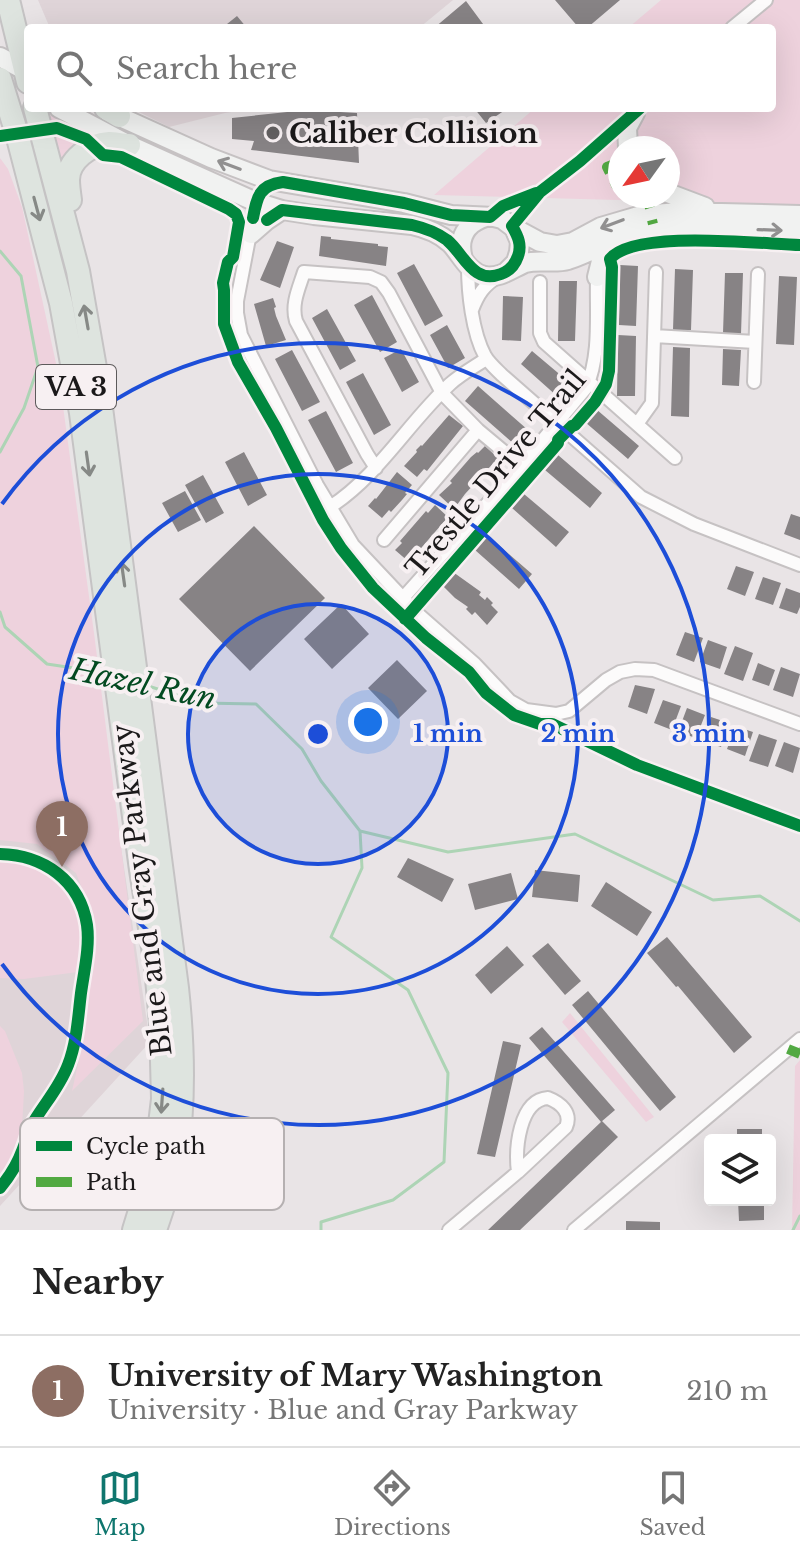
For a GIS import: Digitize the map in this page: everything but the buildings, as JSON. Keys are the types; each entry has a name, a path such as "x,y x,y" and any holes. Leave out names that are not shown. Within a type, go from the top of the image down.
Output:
{"highway":[{"path":"9,7 24,33"},
{"path":"9,7 24,67"},
{"name":"Blue and Gray Parkway","path":"0,76 63,316 123,648 143,726 177,988 182,1047 181,1118"},
{"path":"0,107 17,134"},
{"name":"Blue and Gray Parkway","path":"36,112 78,271 98,385 123,648 121,717 156,967 163,1061 161,1118"},
{"path":"68,229 68,178 74,162 94,146 106,143 129,145"},
{"name":"Blue and Gray Parkway","path":"134,1230 140,1210"},
{"name":"Blue and Gray Parkway","path":"155,1230 161,1210"}],"main road":[{"path":"0,57 24,77"},
{"path":"0,76 24,79"},
{"path":"67,112 129,145 256,202 282,210 425,228 444,238 482,275 494,276 532,262 570,259 653,227 684,225 800,231"},
{"path":"111,112 261,178 404,203 451,215 502,219 540,242 557,245 573,242 601,227 642,215 679,212 800,215"},
{"path":"627,136 627,128 637,112"},
{"path":"256,202 265,188 283,182"},
{"path":"680,198 719,213"},
{"path":"251,234 282,210"},
{"path":"466,262 460,247 466,229 473,222 488,217"},
{"path":"504,272 516,262 519,252 518,237 513,227"},
{"path":"597,277 603,253 613,240"},
{"path":"570,259 585,262 597,277"}],"street":[{"path":"737,24 766,0"},
{"path":"513,227 540,192 636,112"},
{"path":"488,217 503,206 540,192"},
{"path":"256,202 237,301 241,335 330,507 353,545 418,614 475,664 510,701 526,710 556,714 569,711 606,680 620,672 635,669 654,670 800,724"},
{"path":"466,262 468,293 476,332 486,359 641,497 694,524 800,565"},
{"path":"376,468 296,321 294,305 304,272 370,277 381,282 442,393 478,430 521,466"},
{"path":"472,310 479,292 504,272"},
{"path":"637,424 652,403 656,272"},
{"path":"754,382 758,274"},
{"path":"403,598 521,466 589,382 595,361 597,277"},
{"path":"540,282 542,339 675,458"},
{"path":"654,336 755,342"},
{"path":"330,507 376,468 454,380 486,359"},
{"path":"384,540 478,430"},
{"path":"574,1230 800,1039"},
{"path":"449,1230 518,1172 566,1127 568,1116 557,1101 542,1099 528,1110 517,1147 518,1172"}],"shaded area":[{"path":"38,0 453,0 424,24 48,24"},
{"path":"661,0 800,0 800,205 680,202 680,136 608,136 608,200 434,195 530,112 776,112 776,24 633,24"},
{"path":"139,112 232,112 225,113 169,127"},
{"path":"46,113 97,139 61,173"},
{"path":"0,158 8,169 22,207 59,377 143,1021 72,1091 83,1042 95,923 76,873 37,844 0,840"},
{"path":"0,590 98,693 150,1042 80,1118 20,1118 20,1184 0,1206"},
{"path":"0,858 32,863 56,878 65,889 79,914 82,927 78,972 24,979 0,978"},
{"path":"570,1013 654,1117 646,1122 562,1022"},
{"path":"0,1026 5,1031 22,1073 24,1091 14,1162 0,1181"},
{"path":"800,1060 800,1230 792,1230 795,1066"}],"waterway":[{"name":"Hazel Run","path":"0,251 21,276 38,367 24,408 0,452"},
{"name":"Hazel Run","path":"0,612 5,627 47,664 107,673"},
{"name":"Hazel Run","path":"145,685 202,703 256,704 302,749 321,781 360,831 448,852 575,834 713,900 760,896 800,921"},
{"path":"321,1230 321,1222 393,1200 444,1162 448,1073 408,990 331,937 362,868 360,831"},
{"name":"Hazel Run","path":"793,1230 800,1216"}],"marked path":[{"path":"652,220 653,224"},
{"path":"788,1049 800,1054"}],"cycle path":[{"path":"267,220 282,210 412,225 447,240 476,272 491,276 501,274 513,265 519,252 519,241 512,226 540,192 635,112"},
{"path":"0,136 57,128 86,139 103,155 121,157 236,214 239,222 233,257 228,262 223,283 224,324 238,362 341,548 373,588 426,638 469,672 486,693 514,715 540,724 552,724 637,765 800,826"},
{"path":"253,218 260,193 269,186 283,182 404,203 451,215 490,217 503,206 536,193"},
{"name":"Trestle Drive Trail","path":"405,619 558,440 595,402 606,384 609,371 610,259 623,250 670,241 800,245"},
{"path":"0,854 31,859 57,873 76,895 87,925 88,942 73,1047 60,1082 37,1118"},
{"path":"0,1188 20,1156"}],"place":[{"name":"Caliber Collision","path":"273,133"},
{"name":"University of Mary Washington","path":"62,867"}]}
